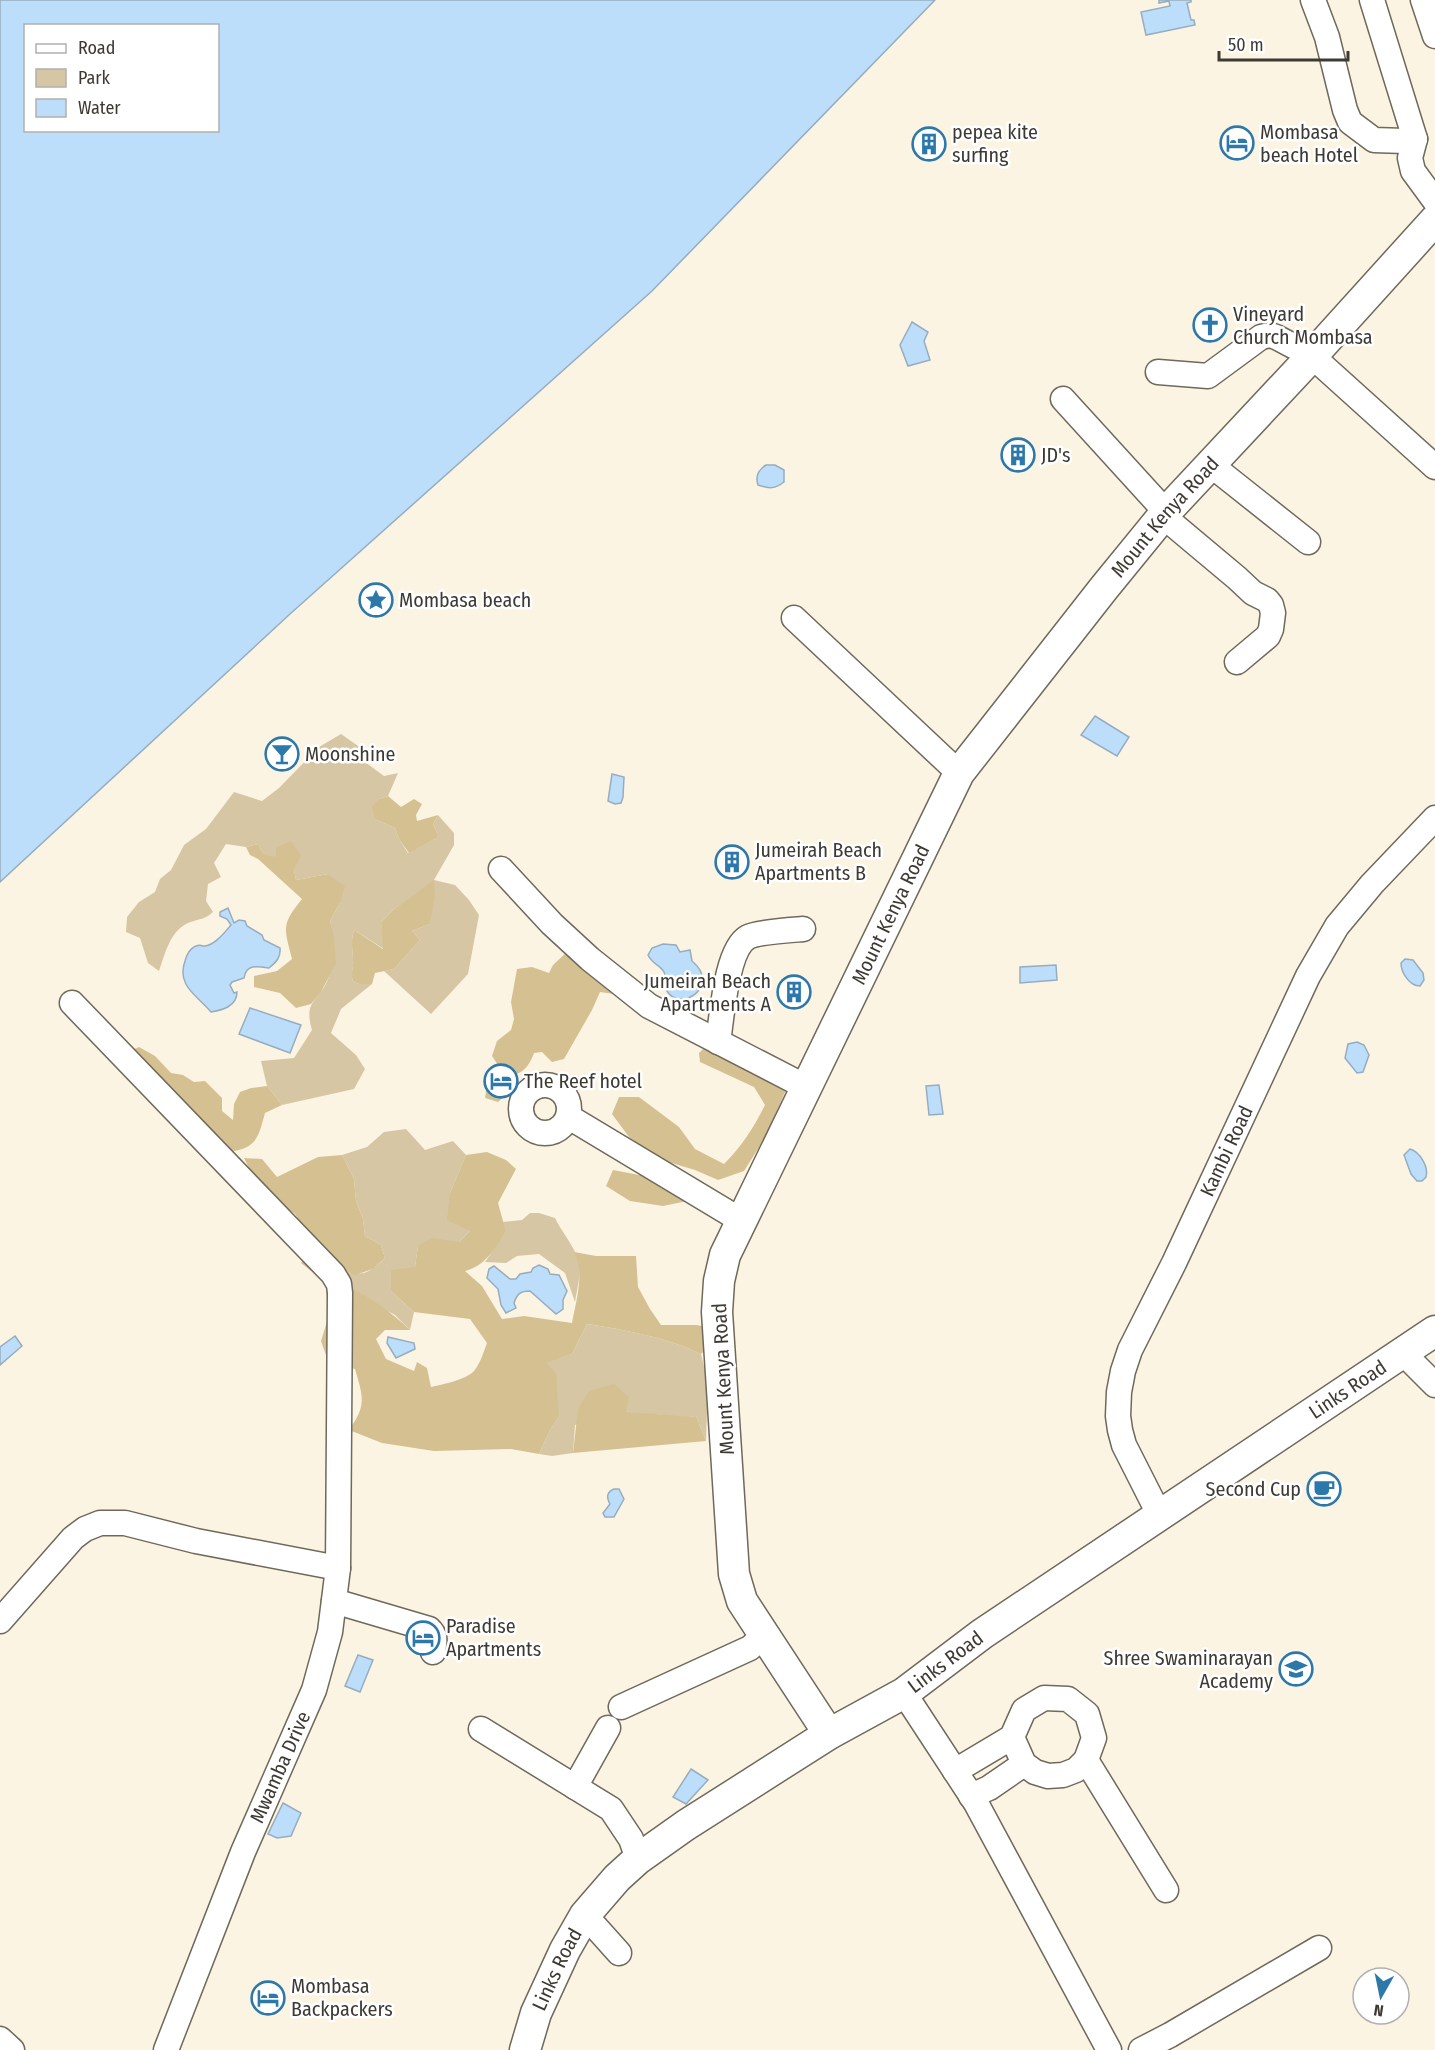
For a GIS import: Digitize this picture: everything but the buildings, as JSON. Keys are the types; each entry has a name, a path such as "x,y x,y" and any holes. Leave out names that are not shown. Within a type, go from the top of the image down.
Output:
{"main road":[{"name":"Mount Kenya Road","path":"829,1734 742,1601 734,1574 717,1312 719,1281 725,1255 959,773 1165,514 1312,357 1435,220"},
{"name":"Links Road","path":"525,2050 536,2013 565,1950 585,1916 617,1878 638,1859 686,1825 829,1734 904,1693 982,1634 1435,1331"}],"street":[{"path":"1313,0 1327,37 1350,122 1374,140 1415,139"},
{"path":"1372,0 1415,139 1410,158 1413,171 1435,201"},
{"path":"1424,0 1435,36"},
{"path":"1158,372 1208,376 1262,337 1270,335 1312,357 1435,467"},
{"path":"1063,399 1165,514 1253,593 1267,600 1271,605 1272,621 1268,636 1237,662"},
{"path":"1211,465 1308,542"},
{"path":"794,618 959,773"},
{"name":"Kambi Road","path":"1160,1516 1127,1451 1120,1430 1119,1392 1130,1350 1174,1263 1308,976 1337,926 1372,884 1435,819"},
{"path":"501,869 552,924 628,991 649,1006 806,1087"},
{"path":"718,1042 729,970 739,945 749,937 803,928"},
{"name":"Mwamba Drive","path":"72,1003 333,1274 339,1284 338,1568 330,1632 314,1690 243,1852 166,2050"},
{"path":"569,1117 742,1221"},
{"path":"1402,1352 1435,1385"},
{"path":"0,1621 73,1538 100,1523 125,1523 196,1541 338,1568"},
{"path":"334,1601 429,1629 434,1633 435,1638 433,1652"},
{"path":"621,1707 750,1648 765,1634"},
{"path":"904,1693 971,1796 1108,2050"},
{"path":"955,1771 1012,1737 1024,1710 1044,1698 1068,1699 1087,1714 1094,1738 1086,1760 1076,1770 1063,1775 1048,1776 1035,1772 1024,1764 1012,1737"},
{"path":"575,1787 608,1728"},
{"path":"481,1729 610,1809 631,1839 638,1859"},
{"path":"1086,1760 1166,1890"},
{"path":"971,1796 989,1788 1024,1764"},
{"path":"585,1916 619,1953"},
{"path":"1141,2050 1170,2036 1319,1948"},
{"path":"0,2039 12,2050"}],"green space":[{"path":"341,734 361,748 365,762 384,776 398,773 388,796 379,799 375,819 395,828 408,853 437,838 433,824 438,815 454,833 454,845 434,880 455,885 479,915 468,974 431,1014 384,971 394,969 420,940 412,931 430,924 434,881 394,909 381,922 384,949 354,930 353,981 359,984 372,984 341,1009 331,1033 356,1055 365,1069 354,1089 282,1105 267,1086 261,1061 294,1058 312,1030 309,1013 330,973 333,950 330,921 340,903 328,874 296,880 294,869 277,858 263,853 258,844 246,847 226,844 214,863 221,877 208,884 206,901 213,912 204,918 188,923 177,931 172,937 159,971 148,963 140,938 126,932 127,917 139,902 155,892 160,879 171,870 184,845 206,829 234,792 262,801 279,788 319,747"},
{"path":"406,1129 425,1150 453,1141 466,1155 450,1193 471,1230 459,1242 418,1246 415,1267 391,1291 414,1312 410,1330 395,1315 346,1288 346,1271 358,1274 367,1272 385,1258 381,1245 365,1236 363,1219 356,1201 354,1179 342,1155 367,1147 384,1132"},
{"path":"530,1213 555,1218 574,1250 580,1270 575,1302 565,1273 539,1254 517,1256 506,1263 485,1262 506,1232 502,1222 522,1220"},
{"path":"587,1324 660,1339 701,1354 708,1383 706,1441 696,1416 680,1418 626,1411 575,1425 573,1453 552,1456 539,1454 559,1417 546,1363 572,1354"}],"shaded area":[{"path":"388,796 401,807 414,799 422,804 416,815 417,821 438,815 433,824 437,838 409,853 399,839 395,828 375,819 372,807 379,799"},
{"path":"291,841 301,856 294,869 296,880 328,874 345,886 340,903 330,921 336,963 321,992 311,1004 296,1008 280,993 254,987 254,976 277,971 292,959 286,933 287,921 302,899 258,859 250,855 246,847 258,844 263,853 276,857 276,847"},
{"path":"434,880 435,895 430,924 412,931 420,940 394,969 375,973 372,984 359,984 353,981 354,930 383,949 381,922 394,909"},
{"path":"568,951 621,995 600,992 564,1059 552,1062 542,1052 534,1053 526,1068 520,1073 511,1075 512,1089 498,1102 485,1098 488,1079 500,1068 492,1056 497,1041 511,1030 514,1019 511,1002 517,969 532,967 549,973 553,965"},
{"path":"707,1045 797,1071 765,1138 744,1171 718,1180 695,1170 658,1159 629,1137 612,1114 619,1097 639,1097 679,1127 695,1149 724,1164 747,1136 765,1105 754,1087 700,1062 699,1053"},
{"path":"139,1047 155,1056 171,1073 183,1075 194,1082 205,1081 222,1098 222,1111 233,1120 234,1104 240,1092 251,1088 267,1086 282,1105 265,1113 258,1135 251,1144 229,1152 130,1051"},
{"path":"487,1152 506,1160 516,1169 498,1203 506,1232 484,1261 465,1271 482,1286 502,1319 524,1316 572,1323 579,1278 574,1252 596,1256 636,1256 638,1287 661,1325 710,1327 709,1347 701,1354 660,1339 587,1324 572,1354 547,1363 556,1374 559,1417 539,1454 511,1449 434,1451 382,1443 349,1430 359,1414 361,1394 355,1369 329,1364 321,1341 329,1315 326,1290 343,1288 353,1290 380,1305 410,1330 385,1330 376,1339 386,1359 414,1371 417,1362 427,1368 431,1387 465,1377 474,1371 480,1361 487,1343 470,1319 414,1312 391,1291 391,1270 415,1267 418,1246 432,1238 459,1242 470,1231 447,1220 450,1193 466,1155"},
{"path":"342,1155 354,1179 356,1201 363,1219 365,1236 381,1245 385,1258 373,1269 355,1275 346,1271 315,1274 301,1263 315,1244 295,1214 273,1198 251,1172 244,1158 262,1159 277,1177 318,1157"},
{"path":"663,1165 693,1177 706,1190 692,1200 663,1206 630,1201 606,1186 613,1170 639,1175"},
{"path":"614,1384 629,1397 626,1411 696,1416 706,1441 573,1453 578,1409 589,1391"}],"water":[{"path":"0,0 935,0 652,291 290,614 0,882"},
{"path":"1159,0 1191,0 1187,3 1191,20 1194,20 1195,25 1146,35 1141,12 1170,6 1169,1 1159,3"},
{"path":"912,322 928,332 924,341 930,360 908,366 900,345"},
{"path":"766,465 775,465 784,470 784,482 772,488 758,485 758,473"},
{"path":"1095,716 1129,737 1117,756 1081,735"},
{"path":"612,774 624,777 621,803 615,804 608,801"},
{"path":"228,908 234,923 239,920 245,921 247,926 262,935 264,940 280,948 280,954 269,968 250,968 244,978 232,982 230,985 234,993 237,992 235,1001 211,1012 186,984 183,970 186,957 192,948 212,943 231,925 227,919 220,916 220,912"},
{"path":"663,944 676,945 680,952 690,950 692,961 700,970 703,979 701,987 689,998 673,997 667,991 664,972 648,955 652,948"},
{"path":"1405,959 1413,960 1423,973 1424,980 1420,986 1412,984 1404,974 1401,963"},
{"path":"1056,965 1057,980 1020,983 1020,967"},
{"path":"250,1008 301,1025 290,1053 239,1034"},
{"path":"1357,1042 1364,1045 1369,1055 1363,1072 1357,1073 1345,1058 1348,1044"},
{"path":"939,1085 943,1114 929,1115 926,1086"},
{"path":"1410,1149 1417,1153 1425,1165 1427,1173 1422,1181 1417,1181 1411,1174 1404,1155"},
{"path":"539,1265 548,1269 550,1274 559,1275 567,1291 563,1300 563,1309 556,1314 530,1291 527,1291 521,1292 516,1297 514,1303 516,1308 506,1313 501,1305 498,1289 487,1278 489,1269 494,1266 510,1279 516,1279 520,1274 531,1272"},
{"path":"15,1336 22,1346 0,1365 0,1347"},
{"path":"388,1337 414,1343 415,1349 396,1358 387,1343"},
{"path":"614,1489 619,1489 624,1499 614,1517 605,1517 603,1513 610,1504 608,1495"},
{"path":"358,1655 373,1660 360,1692 345,1686"},
{"path":"691,1769 708,1780 686,1804 673,1797"},
{"path":"283,1803 301,1813 291,1836 277,1838 268,1834"}],"place":[{"name":"Mombasa beach Hotel","path":"1237,143"},
{"name":"pepea kite surfing","path":"929,144"},
{"name":"Vineyard Church Mombasa","path":"1210,325"},
{"name":"JD's","path":"1018,455"},
{"name":"Mombasa beach","path":"376,600"},
{"name":"Moonshine","path":"282,754"},
{"name":"Jumeirah Beach Apartments B","path":"732,862"},
{"name":"Jumeirah Beach Apartments A","path":"794,992"},
{"name":"The Reef hotel","path":"501,1081"},
{"name":"Second Cup","path":"1324,1489"},
{"name":"Paradise Apartments","path":"423,1638"},
{"name":"Shree Swaminarayan Academy","path":"1296,1669"},
{"name":"Mombasa Backpackers","path":"268,1998"}]}
